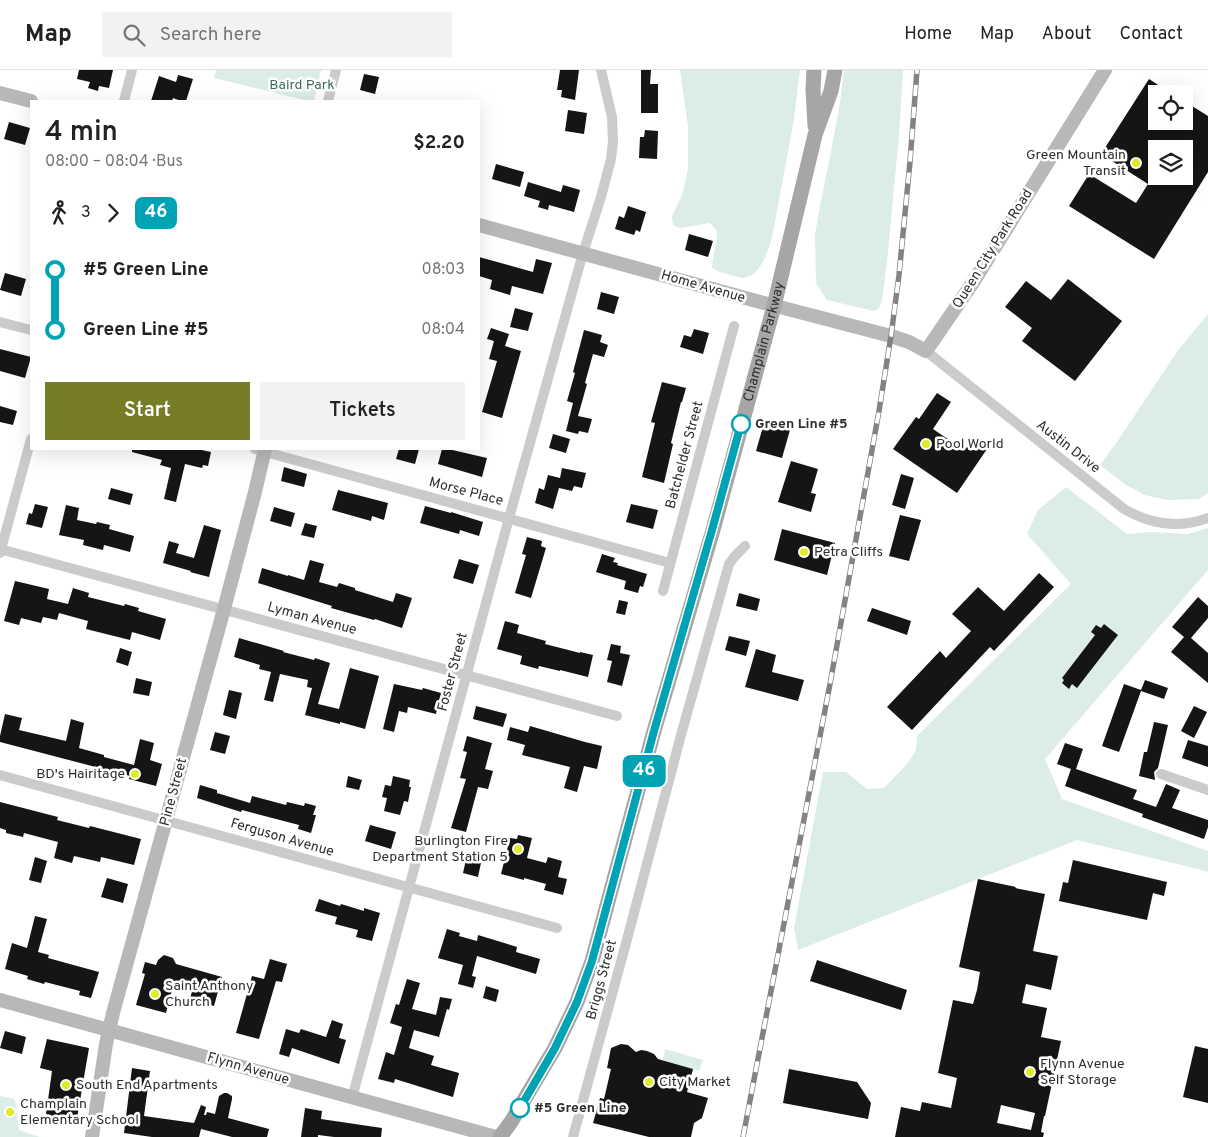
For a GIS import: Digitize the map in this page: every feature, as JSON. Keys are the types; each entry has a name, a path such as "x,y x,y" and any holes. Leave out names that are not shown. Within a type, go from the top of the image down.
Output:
{"main road":[{"name":"Champlain Parkway","path":"814,70 815,135"},
{"name":"Champlain Parkway","path":"498,1137 511,1122 555,1048 577,1002 592,961 654,731 774,306 815,135 831,91 835,70"},
{"name":"Queen City Park Road","path":"926,351 974,281 1105,70"},
{"path":"0,92 30,101"},
{"name":"Home Avenue","path":"480,224 774,306 891,336 909,342 926,351"},
{"name":"Pine Street","path":"92,1137 109,1030 255,492 261,450"},
{"name":"Flynn Avenue","path":"0,1000 498,1137"}],"street":[{"path":"124,100 132,70"},
{"path":"328,100 336,70"},
{"name":"Foster Street","path":"352,1098 509,518 611,159 613,142 612,117 601,70"},
{"path":"0,322 30,330"},
{"name":"Batchelder Street","path":"663,591 734,326"},
{"name":"Austin Drive","path":"926,351 1124,509 1146,520 1161,523 1184,524 1208,518"},
{"path":"0,551 30,443"},
{"name":"Morse Place","path":"261,450 670,563"},
{"name":"Briggs Street","path":"573,1137 683,727 729,564 745,546"},
{"name":"Lyman Avenue","path":"0,551 224,609 617,716"},
{"path":"1160,774 1208,790"},
{"name":"Ferguson Avenue","path":"0,776 557,928"}],"green space":[{"name":"Baird Park","path":"216,70 321,70 314,100 304,100 214,78"},
{"path":"680,70 800,70 794,119 772,238 762,263 754,274 748,277 742,278 730,275 712,267 717,231 710,223 680,228 673,225 672,216 682,195 688,169 688,126"},
{"path":"844,70 903,70 887,262 882,301 879,308 874,311 827,300 816,283 815,235 840,103"},
{"path":"1208,314 1208,493 1199,499 1167,500 1145,495 1126,485 1100,465 1179,349"},
{"path":"1066,487 1127,534 1151,532 1188,534 1208,528 1208,570 1045,759 1062,799 1208,851 1208,872 1077,840 798,950 794,928 823,772 846,772 867,789 884,788 907,764 916,750 917,736 1071,584 1027,534 1038,510"},
{"path":"665,1049 703,1060 699,1071 663,1060"},
{"name":"Champlain Elementary School","path":"0,1096 15,1099 19,1130 40,1137 0,1137"}],"building":[{"path":"79,70 113,70 109,88 99,86 98,91 88,88 90,82 77,79"},
{"path":"560,70 579,70 575,100 561,97 562,90 557,90"},
{"path":"641,70 651,70 650,84 658,84 658,113 641,113"},
{"path":"364,74 379,77 375,94 360,90"},
{"path":"178,75 193,79 186,100 173,98 172,100 151,100 159,76 176,82"},
{"name":"Green Mountain Transit","path":"1149,79 1158,85 1148,85 1148,130 1193,130 1193,107 1208,116 1208,172 1154,259 1069,206 1089,174 1136,203 1148,184 1101,154"},
{"path":"568,110 587,113 584,134 565,131"},
{"path":"9,122 30,128 25,145 4,139"},
{"path":"645,130 658,131 657,159 639,158 640,137 644,137"},
{"path":"496,164 524,172 520,187 492,179"},
{"path":"528,182 561,192 563,185 580,190 574,212 549,205 548,210 538,207 540,201 524,196"},
{"path":"628,206 646,212 640,232 636,230 634,235 615,229 619,216 624,218"},
{"path":"689,234 713,241 708,257 685,250"},
{"path":"480,257 533,272 536,259 552,263 543,294 512,286 510,295 490,289 492,280 480,276"},
{"path":"5,273 26,279 21,296 0,290"},
{"path":"1068,279 1122,321 1075,381 1022,341 1032,328 1005,307 1026,281 1051,300"},
{"path":"601,292 619,297 614,314 597,309"},
{"path":"515,308 533,313 528,331 510,327"},
{"path":"491,328 509,334 505,346 521,351 502,418 482,412 497,361 489,359 494,341 487,339"},
{"path":"694,329 709,333 703,354 680,347 684,335 691,337"},
{"path":"584,330 602,335 600,342 608,345 604,357 593,354 578,416 592,419 588,433 579,431 578,434 566,431 573,403 567,401"},
{"path":"0,349 30,357 25,378 0,371"},
{"path":"662,382 686,388 671,443 673,444 664,483 642,477 655,423 651,422"},
{"name":"Pool World","path":"937,393 951,402 933,429 964,450 967,447 971,449 976,441 987,449 957,493 893,449 916,417 919,419"},
{"path":"0,406 17,411 13,425 0,422"},
{"path":"764,423 790,430 782,458 756,451"},
{"path":"553,434 570,439 566,453 549,448"},
{"path":"132,450 202,450 211,452 208,466 203,465 202,468 185,464 176,502 164,499 171,468 160,465 162,460 132,452"},
{"path":"399,450 419,450 415,464 396,459"},
{"path":"442,450 452,450 487,458 482,477 438,464"},
{"path":"791,461 818,469 811,493 816,494 811,512 778,502"},
{"path":"284,467 307,474 304,487 281,481"},
{"path":"562,468 586,473 582,488 574,486 572,491 559,488 553,509 535,503 539,488 544,490 548,475 560,478"},
{"path":"901,474 914,478 905,509 892,505"},
{"path":"111,488 133,494 130,505 108,499"},
{"path":"338,490 388,503 384,520 372,516 371,521 332,510"},
{"path":"35,504 48,507 42,528 26,524 29,513 32,514"},
{"path":"631,504 658,510 653,529 626,522"},
{"path":"66,505 79,508 77,520 110,525 109,529 134,536 130,552 104,545 103,550 83,545 84,540 59,535"},
{"path":"425,506 483,522 479,536 460,530 459,534 420,523"},
{"path":"274,507 295,513 291,527 270,521"},
{"path":"900,515 921,520 909,561 889,556"},
{"path":"305,523 317,526 314,538 301,535"},
{"path":"204,525 221,530 209,577 163,563 169,541 179,544 176,553 194,558"},
{"name":"Petra Cliffs","path":"782,529 835,543 827,575 774,560"},
{"path":"527,537 542,541 541,546 546,548 531,598 515,593 526,555 522,554"},
{"path":"602,554 615,558 613,562 618,563 617,565 647,574 643,587 640,586 638,593 624,589 626,581 596,572"},
{"path":"459,559 479,565 473,584 453,578"},
{"path":"310,560 324,564 319,582 337,587 339,583 393,602 396,593 412,598 402,628 331,608 332,606 258,583 262,568 304,580"},
{"path":"1039,573 1054,587 994,651 990,647 912,730 887,707 940,651 946,658 971,631 952,614 978,587 1004,611"},
{"path":"15,581 49,589 47,599 68,604 73,588 89,593 88,597 139,608 138,611 166,619 160,640 132,632 130,640 86,629 88,621 59,613 57,620 43,617 41,623 21,618 19,625 4,621"},
{"path":"739,593 760,599 757,611 736,606"},
{"path":"1198,597 1208,606 1208,618 1191,638 1208,653 1208,683 1171,652 1184,637 1172,627"},
{"path":"619,600 628,602 625,615 616,613"},
{"path":"872,608 911,621 907,635 867,621"},
{"path":"505,621 519,625 517,633 546,641 545,644 593,655 588,677 560,670 539,666 538,669 520,664 522,656 497,649"},
{"path":"1104,624 1118,635 1077,688 1072,684 1069,689 1062,683 1064,680 1062,678 1095,635 1091,632 1096,625 1101,628"},
{"path":"729,636 750,641 746,656 725,650"},
{"path":"239,638 283,652 330,663 318,704 339,709 350,668 379,676 365,729 305,715 312,688 307,687 308,680 280,674 273,702 264,700 271,672 259,669 260,665 234,657"},
{"path":"611,644 621,646 620,653 630,655 622,686 607,682 612,661 607,660"},
{"path":"120,648 132,652 128,666 116,662"},
{"path":"756,649 776,655 772,672 804,680 798,701 745,687"},
{"path":"136,678 152,682 149,696 133,693"},
{"path":"1145,680 1168,688 1164,699 1141,691 1119,752 1102,746 1124,684 1141,690"},
{"path":"394,684 422,690 423,688 441,693 436,714 408,707 407,713 399,711 394,732 383,729"},
{"path":"229,690 242,693 236,719 223,715"},
{"path":"476,706 507,714 503,727 473,719"},
{"path":"1194,706 1207,712 1194,738 1181,731"},
{"path":"5,714 22,718 19,730 66,741 71,719 84,723 79,748 134,765 140,739 154,743 150,760 162,764 156,786 129,779 130,776 0,742"},
{"path":"1154,722 1168,725 1158,768 1154,772 1155,780 1139,776 1144,752 1147,752"},
{"path":"530,726 602,746 597,769 584,766 577,792 564,788 570,767 522,755 525,745 507,740 510,727 528,732"},
{"path":"215,732 230,736 225,754 210,750"},
{"path":"467,736 492,743 485,769 493,771 488,789 478,787 466,832 451,828 466,779 460,778 467,752 463,751"},
{"path":"1188,740 1208,746 1208,767 1182,758"},
{"path":"1065,743 1083,749 1076,769 1137,790 1133,799 1156,807 1166,784 1180,790 1172,808 1208,820 1204,839 1142,817 1143,814 1065,786 1071,769 1057,764"},
{"path":"348,776 362,780 359,790 346,787"},
{"path":"393,776 410,780 409,787 411,787 408,802 404,801 400,815 384,811 387,798 382,797 385,785 391,786"},
{"path":"200,785 217,790 217,793 250,803 252,796 286,805 287,802 304,806 305,803 316,806 313,815 316,815 311,833 298,829 299,825 242,810 241,812 197,798"},
{"path":"0,802 58,817 57,820 141,839 134,865 101,857 100,862 74,856 72,863 54,858 58,842 24,833 23,837 6,833 6,830 0,828"},
{"path":"370,825 396,832 391,849 365,841"},
{"path":"518,835 532,838 527,858 546,863 548,857 562,861 558,877 567,879 563,895 544,890 546,884 501,874 510,838 517,839"},
{"path":"467,855 482,858 478,877 463,873"},
{"path":"35,857 47,861 41,883 29,880"},
{"path":"1073,860 1167,882 1164,896 1153,893 1147,920 1059,901 1063,882 1068,883"},
{"path":"107,878 128,884 123,903 101,897"},
{"path":"978,879 1045,894 1033,951 1058,956 1051,990 1026,984 1022,1003 1047,1008 1041,1037 1061,1041 1041,1132 1044,1133 1043,1137 895,1137 901,1107 920,1111 922,1102 951,1108 957,1078 938,1073 953,1000 973,1004 980,972 959,967","holes":["1001,1105 1035,1113 1031,1130 997,1123"]},
{"path":"319,899 340,906 341,904 364,911 364,908 380,913 372,941 356,937 358,930 335,924 337,917 315,911"},
{"path":"35,916 47,919 38,952 49,955 48,958 99,972 91,998 79,995 80,991 45,982 44,984 27,979 28,976 5,969 12,943 27,948"},
{"path":"447,929 460,933 459,936 477,941 478,935 517,947 516,952 540,959 536,974 477,956 472,976 476,977 473,988 458,984 463,965 438,958"},
{"name":"Saint Anthony Church","path":"164,955 173,958 176,964 222,977 214,1006 190,999 193,987 174,982 166,1013 136,1005 145,974 142,973 145,962 156,965 158,960"},
{"path":"270,959 287,964 282,982 276,981 259,1039 236,1033 252,976 264,979"},
{"path":"817,960 907,990 901,1010 810,981"},
{"path":"407,979 420,983 412,1009 436,1015 440,997 452,999 439,1037 414,1030 409,1048 434,1056 431,1065 459,1073 453,1097 395,1079 394,1083 378,1079 386,1052 394,1055 402,1027 390,1023 396,1004 399,1005"},
{"path":"486,986 499,990 496,1002 483,998"},
{"path":"332,1020 343,1024 339,1038 346,1040 339,1064 292,1048 289,1057 279,1054 286,1029 299,1033 301,1029 326,1037"},
{"path":"5,1031 26,1037 22,1054 0,1048"},
{"name":"South End Apartments","path":"47,1039 89,1048 76,1124 46,1114 52,1071 40,1068"},
{"name":"City Market","path":"621,1044 628,1045 636,1052 641,1050 647,1051 654,1054 658,1059 693,1069 687,1092 708,1098 702,1118 694,1123 691,1137 649,1137 593,1123 600,1098 604,1099 611,1069 607,1068 611,1048"},
{"path":"1195,1046 1208,1049 1208,1103 1183,1097"},
{"path":"132,1068 150,1071 144,1116 194,1123 201,1105 206,1107 204,1115 207,1112 215,1114 219,1096 227,1093 232,1096 228,1118 269,1129 267,1137 232,1137 201,1129 199,1137 152,1137 124,1133"},
{"path":"789,1069 857,1082 871,1103 868,1119 783,1103"},
{"path":"305,1108 322,1111 321,1119 382,1128 381,1137 318,1135 318,1137 301,1137"}],"railway":[{"path":"743,1137 830,684 879,411 899,275 917,70"}],"bus line":[{"name":"46","path":"520,1108 555,1048 577,1002 592,961 654,731 741,424"}],"place":[{"name":"Green Mountain Transit","path":"1136,163"},
{"name":"Green Line #5","path":"741,424"},
{"name":"Pool World","path":"926,444"},
{"name":"Petra Cliffs","path":"804,552"},
{"name":"BD's Hairitage","path":"135,774"},
{"name":"Burlington Fire Department Station 5","path":"518,849"},
{"name":"Saint Anthony Church","path":"155,994"},
{"name":"Flynn Avenue Self Storage","path":"1030,1072"},
{"name":"City Market","path":"649,1082"},
{"name":"South End Apartments","path":"66,1085"},
{"name":"#5 Green Line","path":"520,1108"},
{"name":"Champlain Elementary School","path":"10,1112"}]}
